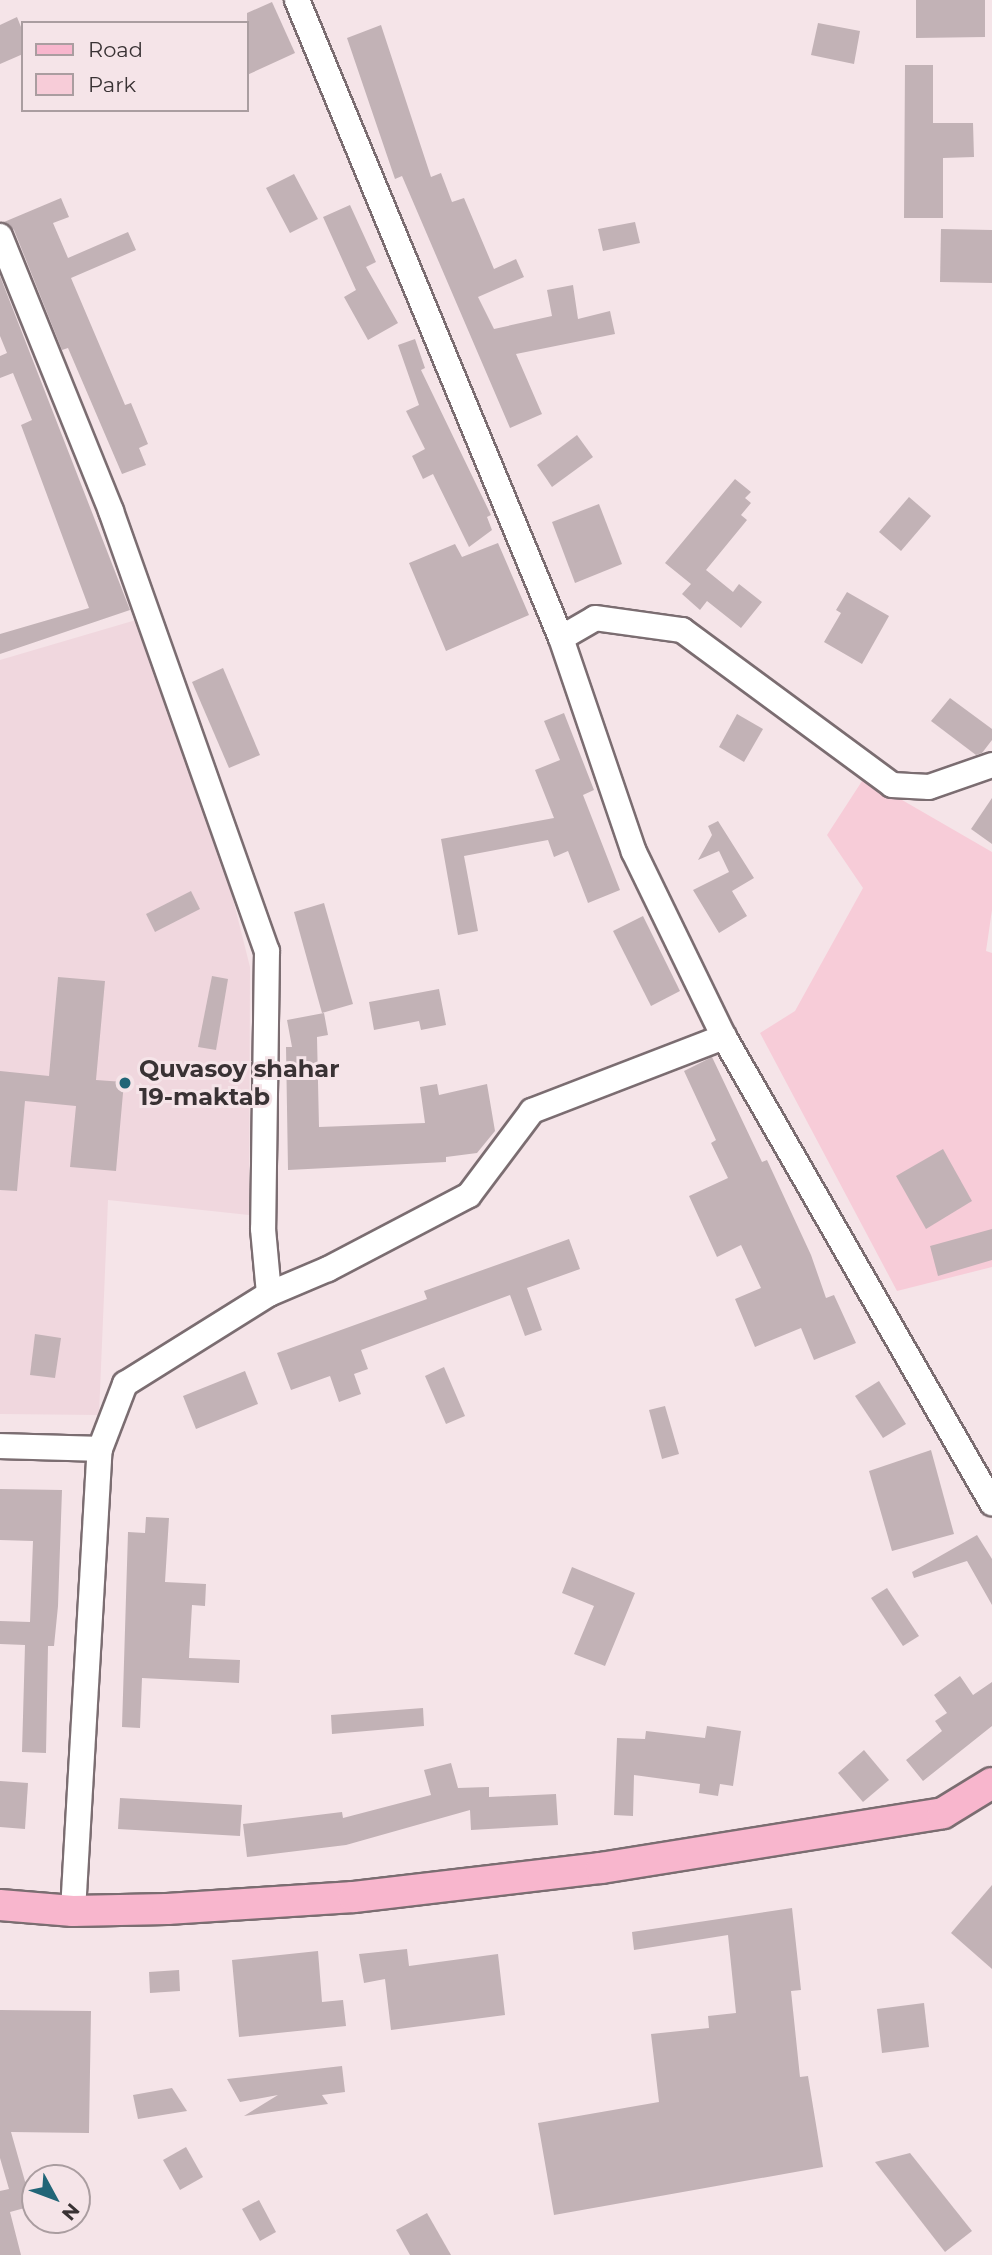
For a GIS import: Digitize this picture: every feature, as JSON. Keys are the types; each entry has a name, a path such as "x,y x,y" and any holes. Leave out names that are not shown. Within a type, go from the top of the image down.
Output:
{"main road":[{"path":"0,1905 74,1911 354,1897 717,1852 943,1813 992,1783"}],"street":[{"path":"297,0 561,638 634,852 724,1037 992,1503"},
{"path":"0,236 111,512 267,951 264,1229 270,1294"},
{"path":"561,638 595,618 682,630 892,785 929,787 992,765"},
{"path":"74,1911 100,1449 125,1384 270,1294 328,1269 469,1195 532,1111 724,1037"},
{"path":"0,1446 100,1449"}],"shaded area":[{"name":"Quvasoy shahar 19-maktab","path":"136,620 225,867 250,967 249,1215 108,1200 99,1415 0,1414 0,660"}],"green space":[{"path":"864,778 992,852 992,910 986,951 992,953 992,1267 897,1291 760,1033 795,1011 863,888 827,835"}],"building":[{"path":"916,0 985,0 985,37 916,38"},
{"path":"272,2 295,53 248,75 247,13"},
{"path":"17,17 21,27 21,55 0,64 0,25"},
{"path":"818,23 860,31 854,64 811,55"},
{"path":"381,25 431,177 441,173 452,202 464,198 494,269 516,259 524,277 478,297 494,329 552,316 547,290 573,285 578,319 610,311 615,334 516,354 542,414 510,428 402,176 395,179 347,38"},
{"path":"905,65 933,65 933,123 973,123 974,157 943,158 943,218 904,218"},
{"path":"294,174 318,219 290,233 266,188"},
{"path":"61,198 69,217 53,223 68,258 128,232 136,250 71,278 125,405 131,403 148,444 139,448 146,465 122,474 68,348 62,350 14,230 4,222"},
{"path":"350,205 376,262 366,267 398,323 368,340 344,297 356,290 323,217"},
{"path":"635,222 640,243 603,251 598,229"},
{"path":"941,229 992,230 992,283 940,282"},
{"path":"0,276 130,610 0,654 0,634 89,608 21,425 32,420 13,373 0,378 0,356 7,353 0,336"},
{"path":"415,339 425,368 421,370 491,515 487,517 492,530 469,547 433,474 423,479 412,456 425,449 406,411 419,405 398,345"},
{"path":"577,435 593,457 552,487 537,465"},
{"path":"735,479 751,492 745,498 751,503 741,515 747,520 706,570 733,592 739,584 762,602 741,628 707,601 700,610 682,594 691,584 665,563"},
{"path":"909,497 931,516 901,551 879,532"},
{"path":"599,504 622,564 575,583 552,522"},
{"path":"498,543 529,615 446,651 409,563 455,544 462,557"},
{"path":"847,592 889,616 862,664 824,642 841,613 836,610"},
{"path":"223,668 260,755 229,768 192,682"},
{"path":"950,698 992,729 992,740 982,753 976,755 931,721"},
{"path":"564,713 594,790 583,795 620,890 588,903 568,851 554,857 548,840 464,856 478,931 458,935 441,839 554,818 535,770 560,760 544,721"},
{"path":"737,714 763,729 744,762 719,747"},
{"path":"992,798 992,844 971,829"},
{"path":"718,821 754,878 732,891 747,916 719,933 693,890 729,872 719,851 698,860 712,835 708,826"},
{"path":"191,891 200,909 155,932 146,914"},
{"path":"324,903 353,1004 322,1013 294,912"},
{"path":"643,916 680,991 651,1006 613,931"},
{"path":"212,976 228,979 216,1050 198,1047"},
{"path":"58,977 105,981 96,1080 124,1082 116,1171 70,1167 76,1106 25,1101 17,1191 0,1190 0,1071 49,1076"},
{"path":"439,989 446,1025 421,1030 419,1021 374,1030 369,1002"},
{"path":"324,1013 328,1035 317,1037 319,1127 425,1123 420,1087 437,1084 439,1095 487,1084 495,1131 477,1153 446,1157 446,1162 288,1170 286,1047 292,1047 287,1020"},
{"path":"712,1057 762,1162 767,1160 811,1255 826,1298 834,1295 856,1343 814,1360 801,1328 755,1347 735,1299 761,1288 741,1245 717,1257 689,1196 728,1178 711,1143 716,1140 684,1071"},
{"path":"943,1149 972,1201 926,1229 896,1176"},
{"path":"992,1229 992,1260 938,1276 930,1246"},
{"path":"569,1239 580,1269 527,1288 542,1330 525,1336 510,1295 361,1350 368,1369 354,1374 361,1394 339,1402 330,1376 291,1390 277,1353 427,1299 424,1291"},
{"path":"35,1334 61,1338 55,1378 30,1375"},
{"path":"444,1367 465,1416 446,1424 425,1376"},
{"path":"245,1371 258,1404 196,1429 183,1396"},
{"path":"879,1381 906,1424 883,1438 855,1396"},
{"path":"665,1406 679,1454 662,1459 649,1410"},
{"path":"931,1450 954,1534 892,1551 869,1471"},
{"path":"0,1489 62,1490 58,1606 54,1646 48,1646 46,1753 22,1752 25,1645 0,1644 0,1621 30,1622 33,1541 0,1540"},
{"path":"146,1517 169,1518 165,1582 206,1584 205,1606 192,1605 189,1658 240,1660 239,1683 142,1678 140,1728 122,1727 128,1532 145,1533"},
{"path":"977,1535 992,1559 992,1605 967,1561 914,1578 912,1572"},
{"path":"572,1567 635,1593 605,1666 574,1654 594,1606 562,1593"},
{"path":"887,1588 919,1636 903,1646 871,1598"},
{"path":"960,1676 973,1695 992,1682 992,1726 923,1781 906,1760 942,1731 935,1721 947,1713 934,1695"},
{"path":"423,1708 424,1726 332,1734 331,1715"},
{"path":"707,1726 741,1731 733,1786 720,1784 718,1796 699,1793 700,1784 634,1775 633,1816 614,1815 617,1738 645,1739 646,1731 705,1738"},
{"path":"864,1750 889,1780 863,1802 838,1773"},
{"path":"451,1763 458,1788 489,1787 489,1797 556,1794 558,1825 471,1830 470,1810 346,1845 247,1857 243,1824 342,1812 343,1818 431,1795 424,1770"},
{"path":"0,1781 28,1783 25,1829 0,1827"},
{"path":"120,1798 242,1805 240,1836 118,1829"},
{"path":"992,1885 992,1969 951,1933"},
{"path":"792,1908 801,1990 791,1991 800,2077 808,2076 823,2167 554,2215 538,2123 659,2102 651,2034 709,2028 708,2016 736,2013 728,1935 634,1950 632,1932"},
{"path":"407,1949 409,1966 498,1954 505,2015 391,2030 385,1979 364,1983 359,1954"},
{"path":"318,1951 322,2002 343,2000 346,2026 239,2037 232,1960"},
{"path":"179,1970 180,1991 150,1993 149,1972"},
{"path":"924,2003 929,2047 882,2053 877,2009"},
{"path":"0,2010 91,2011 89,2133 11,2132 21,2167 21,2209 10,2212 21,2255 0,2255 0,2191 9,2189 0,2158"},
{"path":"342,2066 345,2092 322,2095 328,2104 244,2116 278,2095 240,2102 227,2079"},
{"path":"172,2088 187,2111 138,2119 133,2095"},
{"path":"186,2147 203,2177 180,2190 163,2160"},
{"path":"910,2153 972,2231 945,2252 875,2162"},
{"path":"259,2200 276,2232 260,2241 242,2209"},
{"path":"427,2213 451,2255 410,2255 396,2230"}],"place":[{"name":"Quvasoy shahar 19-maktab","path":"125,1083"}]}
